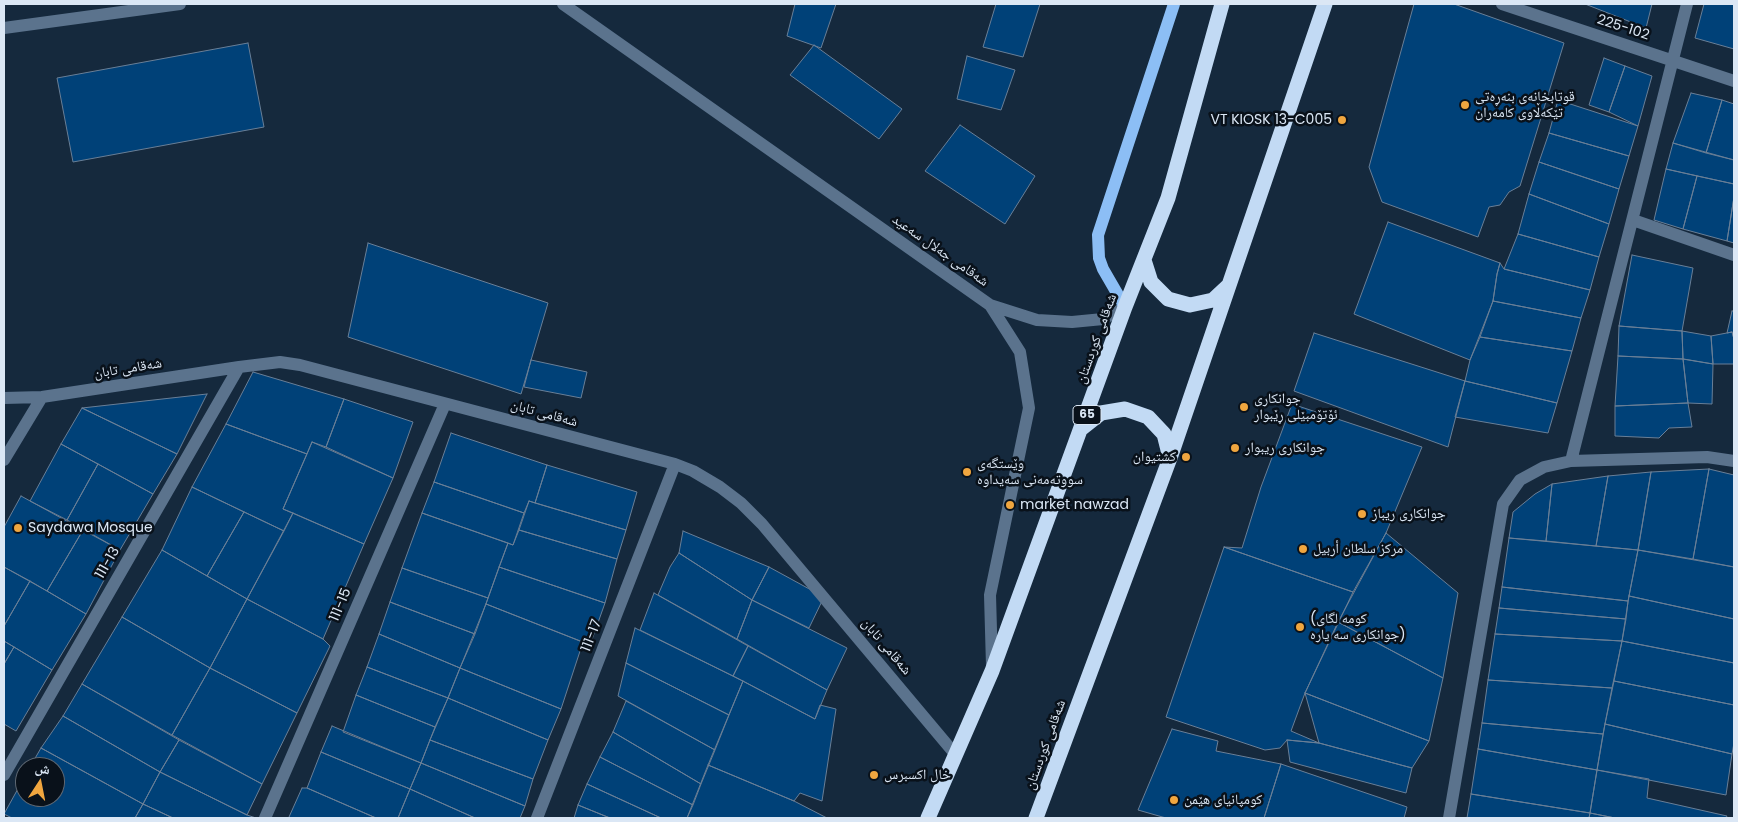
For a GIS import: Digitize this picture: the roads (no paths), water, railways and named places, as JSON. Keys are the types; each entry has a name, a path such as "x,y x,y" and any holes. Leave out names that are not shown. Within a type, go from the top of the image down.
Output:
{"highway":[{"name":"شەقامی کوردستان","path":"928,818 992,671 1125,307 1168,198 1222,4"},
{"name":"شەقامی کوردستان","path":"1036,818 1170,458 1325,4"},
{"path":"1144,260 1151,282 1168,299 1190,305 1213,300 1230,284"},
{"path":"1082,428 1101,413 1125,409 1148,417 1164,434 1170,458"}],"main road":[{"path":"1125,307 1101,263 1097,246 1098,234 1174,4"}],"street":[{"path":"4,28 180,4"},
{"name":"شەقامی جەلال سەعید","path":"563,4 990,305 1020,352 1030,408 990,595 992,671"},
{"name":"225-102","path":"1502,4 1734,80"},
{"path":"1571,461 1687,4"},
{"path":"1633,220 1734,255"},
{"path":"990,305 1037,320 1072,322 1103,319 1125,307"},
{"name":"شەقامی تابان","path":"4,398 42,397 239,366 280,362 300,365 675,464 693,471 720,487 741,503 774,538 956,754"},
{"name":"111-13","path":"4,775 239,366"},
{"path":"4,460 42,397"},
{"name":"111-15","path":"265,818 445,404"},
{"path":"1449,818 1503,504 1520,480 1544,467 1571,461 1707,457 1734,461"},
{"name":"111-17","path":"537,818 675,464"}],"place":[{"name":"قوتابخانەی بنەڕەتی تێکەڵاوی کامەران","path":"1465,105"},
{"name":"VT KIOSK 13-C005","path":"1342,120"},
{"name":"جوانکاری ئۆتۆمبێلی ڕێبوار","path":"1244,407"},
{"name":"جوانكارى ريبوار","path":"1235,448"},
{"name":"كشتيوان","path":"1186,457"},
{"name":"وێستگەی سووتەمەنی سەیداوە","path":"967,472"},
{"name":"market nawzad","path":"1010,505"},
{"name":"جوانكارى ريباز","path":"1362,514"},
{"name":"Saydawa Mosque","path":"18,528"},
{"name":"مركز سلطان أربيل","path":"1303,549"},
{"name":"(كومه لگای جوانکاری سه یاره)","path":"1300,627"},
{"name":"خال اكسبرس","path":"874,775"},
{"name":"کومپانیای هێمن","path":"1174,800"}]}
